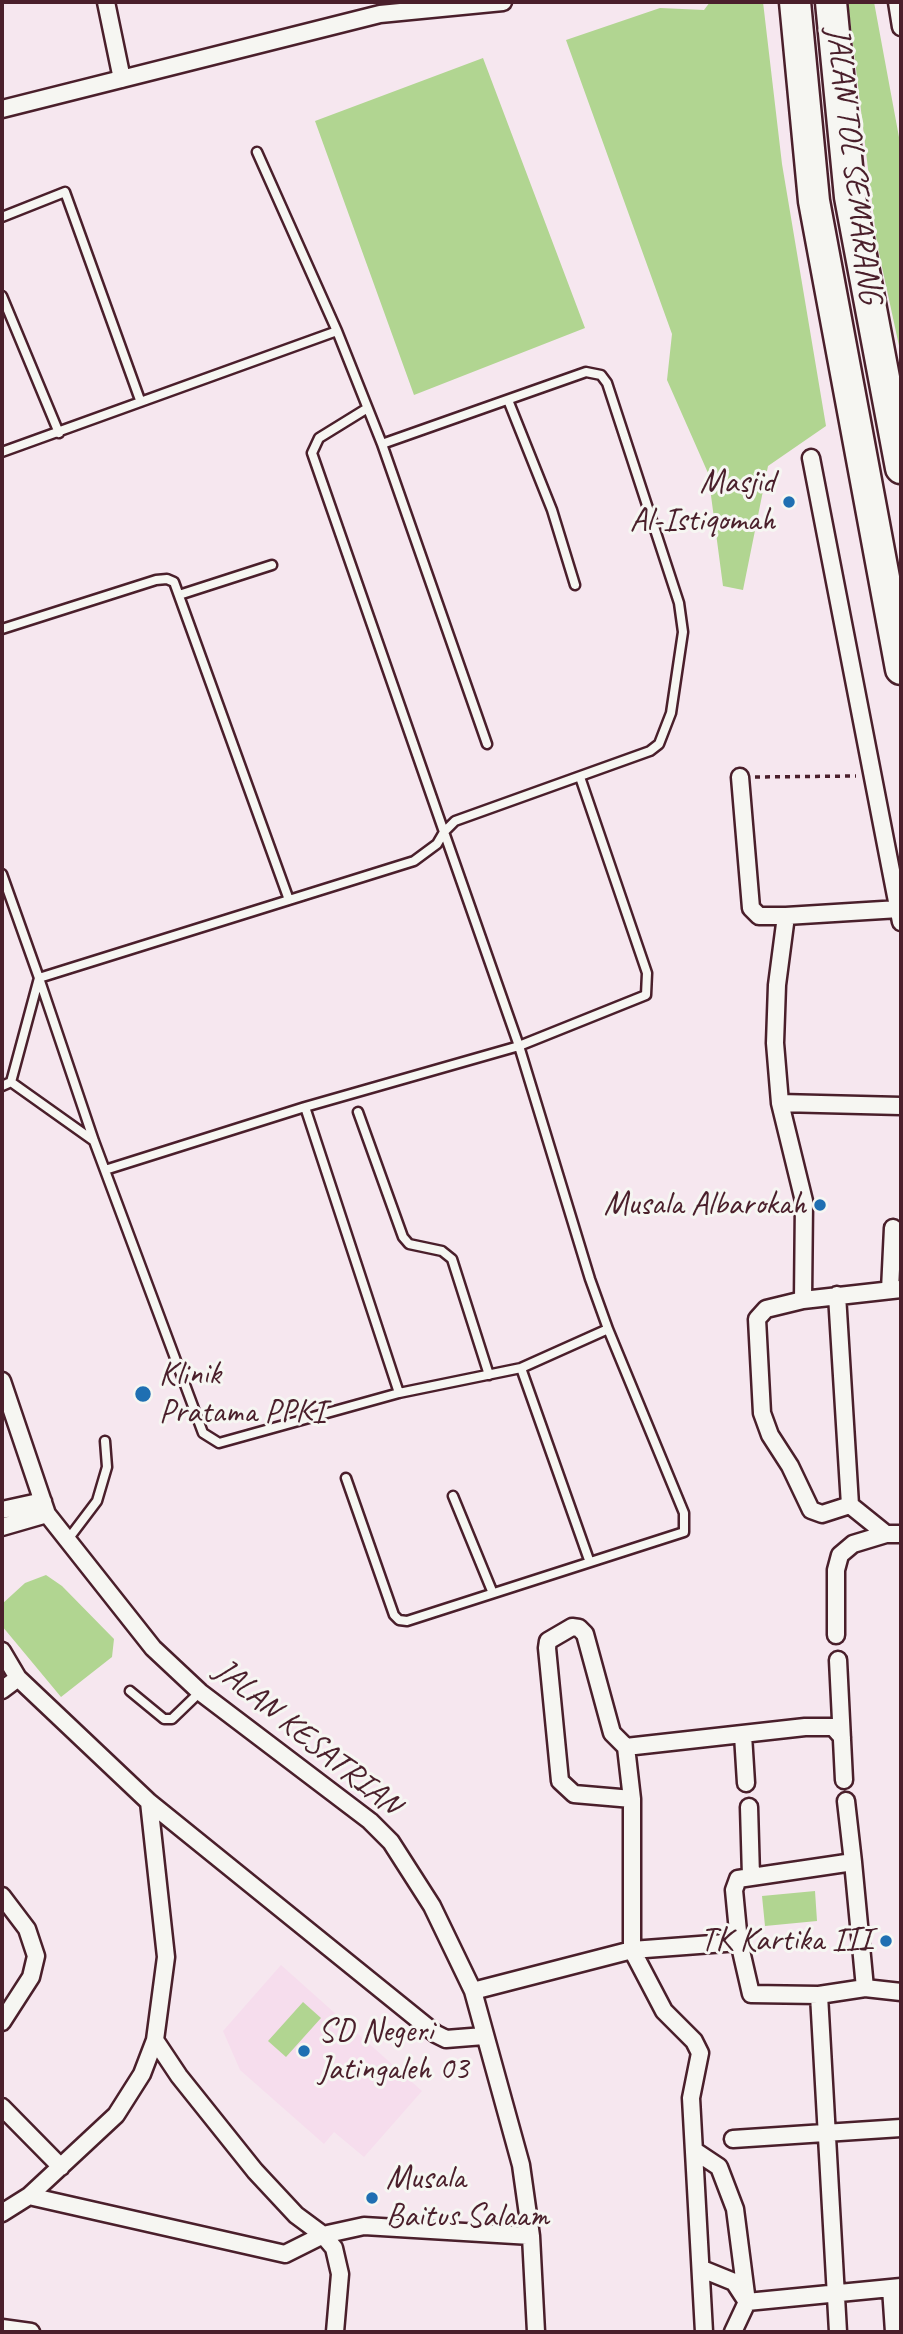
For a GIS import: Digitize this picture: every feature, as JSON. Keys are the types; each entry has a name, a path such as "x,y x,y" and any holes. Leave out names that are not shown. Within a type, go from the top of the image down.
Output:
{"highway":[{"name":"JALAN TOL SEMARANG","path":"795,2 814,201 901,669"},
{"name":"JALAN TOL SEMARANG","path":"831,2 850,197 901,468"}],"street":[{"path":"106,2 122,79"},
{"path":"2,109 381,8 503,2"},
{"path":"897,2 901,27"},
{"path":"740,777 751,908 759,916 900,915 811,458"},
{"path":"786,916 776,1020 780,1103 804,1201 803,1300"},
{"path":"780,1103 901,1106"},
{"path":"850,1505 822,1514 811,1510 790,1466 770,1435 762,1413 757,1319 766,1309 803,1300 896,1290 893,1228"},
{"path":"837,1295 850,1505"},
{"name":"JALAN KESATRIAN","path":"2,1381 45,1507 66,1542 153,1648 200,1692 370,1821 391,1842 432,1906 473,1990 521,2165 531,2236 536,2332"},
{"path":"850,1505 894,1534"},
{"path":"2,1510 45,1507"},
{"path":"2,1527 45,1507"},
{"path":"836,1635 836,1570 840,1555 853,1544 894,1534"},
{"path":"632,1799 574,1794 560,1782 547,1648 548,1641 572,1627 579,1628 585,1634 612,1734 626,1747 632,1799 632,1950 664,2011 694,2041 700,2053 691,2098 704,2332"},
{"path":"2,1651 18,1678 149,1802 436,2034 446,2039 484,2036"},
{"path":"838,1660 844,1780"},
{"path":"2,1690 18,1678"},
{"path":"626,1747 829,1726 842,1737"},
{"path":"743,1735 746,1783"},
{"path":"846,1801 865,1988"},
{"path":"3,2210 29,2196 103,2128 127,2101 142,2074 155,2040 166,1957 149,1802"},
{"path":"749,1807 751,1876"},
{"path":"853,1862 738,1880 734,1890 739,1942 751,1994 818,1995 865,1988 901,1992"},
{"path":"2,1896 27,1928 36,1956 31,1977 2,2022"},
{"path":"473,1990 632,1950 739,1942"},
{"path":"818,1995 838,2332"},
{"path":"155,2040 179,2076 256,2171 296,2215 323,2235 334,2248 340,2266 335,2332"},
{"path":"2,2107 61,2167"},
{"path":"733,2139 901,2128"},
{"path":"695,2151 719,2167 732,2196 747,2302 733,2332"},
{"path":"29,2196 285,2253 323,2235 364,2226 531,2236"},
{"path":"702,2269 734,2282 747,2302"},
{"path":"747,2302 896,2287 894,2332"},
{"path":"2,2328 31,2332"}],"lane":[{"path":"257,152 337,331 382,444 487,744"},
{"path":"2,217 65,192 140,400"},
{"path":"2,296 59,433"},
{"path":"2,452 337,331"},
{"path":"39,978 414,861 437,845 444,832 455,821 580,778 650,751 659,744 671,713 683,632 679,603 607,383 601,375 586,372 382,444"},
{"path":"508,400 552,510 575,585"},
{"path":"346,1478 398,1620 407,1621 589,1560 676,1536 684,1532 686,1525 684,1513 590,1279 519,1046 312,453 319,438 366,409"},
{"path":"179,595 272,565"},
{"path":"2,629 156,580 167,579 174,582 289,900"},
{"path":"105,1170 305,1107 519,1046 642,998 649,987 647,973 580,778"},
{"path":"2,874 94,1141 203,1433 212,1441 230,1441 398,1393 521,1368 608,1329"},
{"path":"11,1082 39,978"},
{"path":"2,1086 11,1082"},
{"path":"11,1082 94,1141"},
{"path":"305,1107 398,1393"},
{"path":"358,1112 403,1237 409,1244 442,1251 452,1259 489,1375"},
{"path":"521,1368 589,1560"},
{"path":"66,1542 97,1501 107,1466 105,1441"},
{"path":"453,1496 492,1591"},
{"path":"130,1691 164,1718 172,1719 200,1692"}],"path":[{"path":"740,777 872,776"}],"shaded area":[{"name":"SD Negeri Jatingaleh 03","path":"281,1965 422,2091 364,2157 334,2132 324,2144 240,2070 223,2031"}],"green space":[{"path":"710,2 763,2 782,164 826,426 768,466 743,590 723,586 708,473 667,380 672,334 566,40 660,8 704,10"},
{"path":"848,2 874,2 901,148 901,355 877,244"},
{"path":"483,58 585,328 414,395 315,121"},
{"path":"46,1575 62,1586 114,1639 112,1657 61,1697 2,1626 2,1604 25,1583"},
{"path":"815,1891 817,1921 765,1926 762,1896"},
{"path":"303,2002 321,2018 286,2057 268,2041"}],"place":[{"name":"Masjid Al-Istiqomah","path":"789,502"},
{"name":"Musala Albarokah","path":"820,1205"},
{"name":"Klinik Pratama PPKI","path":"143,1394"},
{"name":"TK Kartika III","path":"886,1941"},
{"name":"SD Negeri Jatingaleh 03","path":"304,2051"},
{"name":"Musala Baitus Salaam","path":"372,2198"}]}
